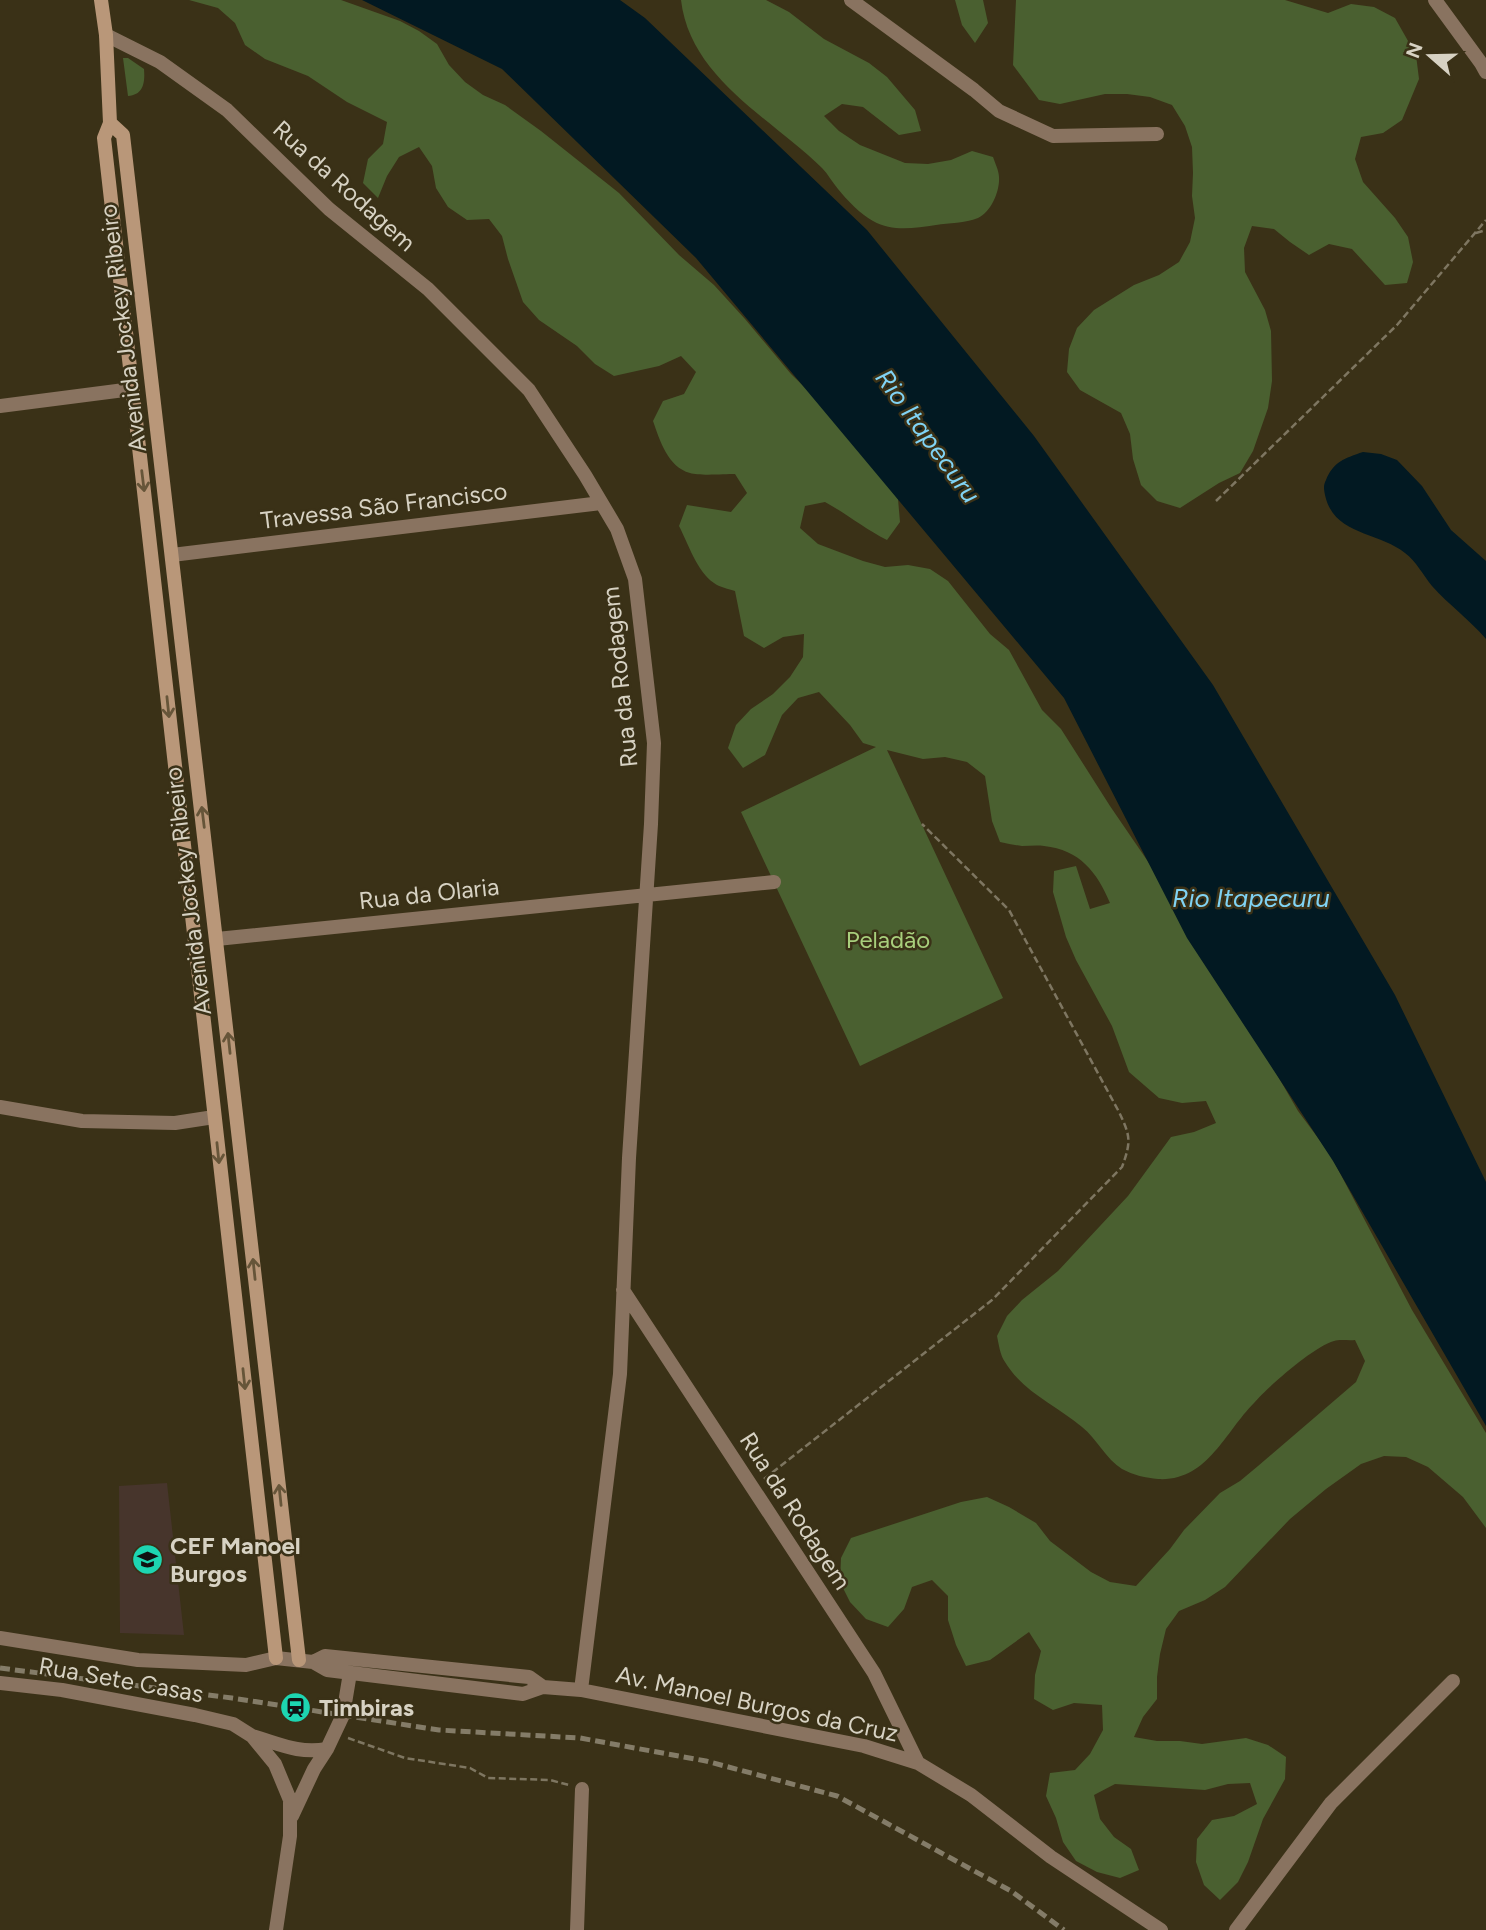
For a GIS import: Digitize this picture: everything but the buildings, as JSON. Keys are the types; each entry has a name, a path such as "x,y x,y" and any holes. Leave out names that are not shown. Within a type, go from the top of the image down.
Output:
{"street":[{"name":"Avenida Jockey Ribeiro","path":"102,0 110,122 104,138 276,1658"},
{"path":"851,0 999,111 1054,136 1157,134"},
{"path":"1435,0 1486,72"},
{"name":"Rua da Rodagem","path":"106,35 160,62 227,110 329,209 428,289 529,390 617,529 635,579 654,743 629,1158 620,1374 581,1690"},
{"name":"Avenida Jockey Ribeiro","path":"110,122 124,135 217,939 306,1661"},
{"path":"0,406 132,389"},
{"name":"Travessa São Francisco","path":"172,555 601,503"},
{"name":"Rua da Olaria","path":"217,939 774,882"},
{"path":"0,1107 82,1121 175,1123 214,1117"},
{"name":"Rua da Rodagem","path":"623,1290 874,1673 918,1763"},
{"path":"0,1638 138,1660 246,1665 276,1658 306,1661 327,1670 523,1694 543,1687"},
{"path":"306,1661 325,1656 530,1677 543,1687"},
{"path":"290,1820 343,1715 350,1673"},
{"path":"1236,1930 1331,1803 1453,1681"},
{"name":"Rua Sete Casas","path":"0,1683 62,1690 233,1724 252,1736"},
{"name":"Av. Manoel Burgos da Cruz","path":"543,1687 581,1690 864,1746 918,1763 971,1794 1051,1857 1161,1930"},
{"path":"252,1736 292,1749 311,1752 327,1749"},
{"path":"252,1736 275,1764 290,1800 290,1836 276,1930"},
{"path":"577,1930 582,1789"}],"path":[{"path":"1216,501 1397,325 1486,220"},
{"path":"1475,233 1486,230"},
{"path":"752,1488 992,1300 1122,1167 1128,1150 1129,1132 1009,910 922,824"},
{"path":"333,1733 405,1758 470,1768 488,1778 550,1780 582,1789"}],"shaded area":[{"name":"CEF Manoel Burgos","path":"167,1483 184,1635 120,1633 119,1486"}],"green space":[{"name":"Peladão","path":"189,0 341,0 400,21 419,31 437,44 449,65 465,82 483,95 505,105 619,193 679,255 714,285 791,374 825,407 898,499 900,522 887,540 825,502 805,506 800,528 818,544 863,561 885,567 908,565 930,569 948,581 990,634 1009,650 1042,710 1061,729 1164,885 1298,1111 1330,1154 1412,1310 1486,1433 1486,1528 1463,1497 1428,1467 1406,1457 1384,1456 1361,1464 1326,1489 1290,1519 1225,1587 1205,1600 1179,1611 1166,1629 1157,1677 1157,1699 1143,1717 1134,1737 1202,1744 1246,1738 1268,1745 1286,1757 1285,1779 1263,1819 1248,1862 1238,1882 1220,1900 1204,1885 1196,1862 1197,1839 1212,1820 1234,1816 1257,1804 1250,1783 1228,1784 1205,1790 1115,1784 1094,1795 1100,1819 1114,1837 1131,1849 1139,1870 1120,1878 1097,1872 1076,1861 1063,1842 1046,1796 1050,1773 1075,1770 1090,1754 1103,1730 1102,1705 1074,1703 1053,1710 1034,1699 1035,1675 1041,1651 1029,1632 990,1660 966,1666 948,1620 948,1596 932,1580 912,1587 904,1609 888,1627 866,1619 850,1602 840,1582 841,1558 851,1538 961,1502 987,1497 1036,1523 1050,1541 1091,1572 1110,1582 1136,1586 1220,1493 1240,1481 1356,1382 1365,1361 1355,1340 1334,1341 1303,1359 1261,1396 1202,1464 1175,1478 1149,1478 1122,1469 1082,1427 1030,1390 1012,1373 1002,1356 997,1336 1007,1316 1058,1271 1128,1196 1171,1137 1216,1123 1206,1101 1182,1103 1159,1098 1129,1072 1112,1026 1066,937 1053,892 1054,871 1076,866 1090,909 1110,903 1099,882 1086,864 1068,852 1044,846 1000,842 992,821 985,776 967,762 945,757 923,759 887,750 1003,998 860,1066 741,812 876,747 863,743 819,692 798,698 782,715 765,755 743,768 728,748 736,725 790,677 803,657 804,634 783,637 764,648 744,636 735,591 719,586 708,578 698,565 679,526 687,505 731,512 747,493 735,474 699,474 682,470 670,459 662,445 653,421 663,401 684,394 696,372 681,356 659,366 614,376 595,364 577,346 539,320 523,302 502,236 489,219 467,220 448,207 436,188 432,166 419,147 399,157 378,198 363,183 368,159 383,144 387,122 347,102 308,76 265,59 245,45 235,23 218,8"},
{"path":"681,0 766,0 789,12 824,39 869,63 887,77 915,110 921,131 899,135 863,107 842,104 824,116 839,131 860,145 905,163 928,164 951,160 972,151 993,157 999,183 991,206 983,215 973,220 920,227 888,227 868,218 845,198 822,168 716,74 700,52 688,28"},
{"path":"955,0 983,0 988,23 975,43 962,25"},
{"path":"1016,0 1285,0 1328,13 1351,4 1374,7 1395,18 1416,55 1419,79 1402,120 1383,133 1361,137 1355,159 1363,182 1408,237 1413,262 1407,283 1385,285 1352,249 1329,244 1309,255 1274,229 1252,226 1244,248 1245,272 1265,310 1271,331 1272,381 1268,408 1253,451 1240,473 1180,508 1157,501 1141,485 1133,459 1130,434 1121,413 1080,390 1067,372 1069,349 1077,328 1094,310 1134,285 1159,275 1179,262 1190,242 1195,218 1192,147 1185,126 1172,105 1150,97 1105,94 1060,104 1039,100 1013,65"},
{"path":"123,58 128,58 144,69 142,87 137,93 128,96"}],"water":[{"name":"Rio Itapecuru","path":"362,0 620,0 645,18 867,230 1034,436 1213,685 1395,995 1486,1182 1486,1426 1333,1161 1187,938 1064,698 696,258 502,69"},
{"path":"1363,452 1381,454 1397,460 1422,486 1451,530 1486,561 1486,639 1432,586 1409,556 1382,540 1347,526 1330,508 1324,488 1329,474 1340,462"}],"railway":[{"path":"0,1668 232,1698 439,1730 580,1738 706,1761 837,1796 1011,1891 1064,1930"}],"place":[{"name":"CEF Manoel Burgos","path":"147,1560"},
{"name":"Timbiras","path":"296,1708"}]}
